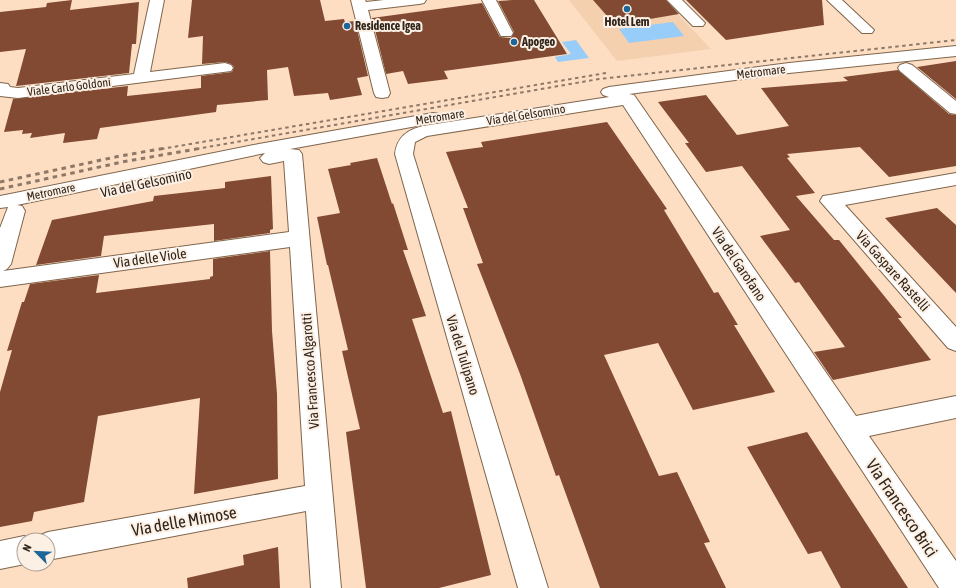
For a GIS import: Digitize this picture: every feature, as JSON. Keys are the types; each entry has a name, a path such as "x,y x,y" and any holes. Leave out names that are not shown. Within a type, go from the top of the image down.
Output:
{"street":[{"path":"141,78 157,0"},
{"path":"382,93 359,3 419,0"},
{"path":"489,0 506,33"},
{"path":"674,0 698,23"},
{"path":"834,0 867,30"},
{"name":"Metromare","path":"5,210 259,149 364,129 683,81 956,51"},
{"name":"Viale Carlo Goldoni","path":"2,87 1,91 18,93 225,68"},
{"path":"906,68 956,109"},
{"name":"Via del Gelsomino","path":"423,131 628,99"},
{"name":"Via del Garofano","path":"628,99 849,429"},
{"name":"Via del Tulipano","path":"423,131 409,137 404,143 404,154 533,588"},
{"name":"Via del Gelsomino","path":"5,210 293,154"},
{"name":"Via Francesco Algarotti","path":"293,154 326,588"},
{"name":"Via Gaspare Rastelli","path":"956,178 830,201 956,342"},
{"path":"0,264 5,210"},
{"name":"Via delle Viole","path":"0,279 300,238"},
{"path":"849,429 956,407"},
{"name":"Via Francesco Brici","path":"849,429 956,587"},
{"name":"Via delle Mimose","path":"56,545 320,496"},
{"path":"0,555 16,552"}],"shaded area":[{"path":"569,0 664,0 711,49 617,61"}],"water":[{"path":"673,22 684,36 629,43 619,29"},
{"path":"576,40 589,58 558,62 555,57 571,54 562,42"}],"building":[{"path":"72,0 70,10 139,2 136,44 132,44 129,73 16,86 26,49 0,52 0,12 46,7 47,3"},
{"path":"192,0 320,0 325,21 344,19 345,22 355,21 368,76 357,78 362,95 330,100 328,93 294,96 288,67 267,70 268,100 217,105 216,112 100,128 97,139 63,143 65,133 30,138 32,133 22,134 23,130 4,132 13,99 128,86 127,96 201,88 201,76 232,72 234,67 225,62 202,64 203,36 188,38"},
{"path":"534,0 567,54 444,71 448,79 408,84 403,71 386,74 372,18 482,3 500,37 511,38 514,32 498,1"},
{"name":"Hotel Lem","path":"593,0 666,0 679,14 615,25"},
{"path":"686,0 822,0 824,25 726,40"},
{"path":"956,61 956,99 917,67"},
{"path":"898,70 949,114 956,115 956,166 889,177 860,147 787,154 790,157 787,158 815,193 796,196 834,240 839,240 902,318 898,318 931,360 833,380 814,352 845,347 799,282 795,283 760,236 790,230 742,166 706,172 685,143 689,143 658,102 706,95 737,135 789,126 761,88 848,81 843,77"},
{"path":"607,122 667,209 664,210 714,293 718,292 738,325 734,325 775,392 693,410 658,343 604,355 659,476 677,472 710,542 704,543 726,588 600,588 559,475 556,476 520,374 477,264 483,263 463,208 468,208 446,152 483,147 481,142"},
{"path":"377,158 408,250 403,250 426,316 412,319 443,413 451,411 491,575 439,588 366,588 346,432 360,429 342,351 348,350 317,217 340,213 328,169"},
{"path":"271,176 273,229 270,230 270,233 214,241 214,224 104,236 101,256 36,265 52,220 153,201 154,196 225,188 225,182"},
{"path":"937,208 956,225 956,293 885,218"},
{"path":"270,251 272,331 277,394 278,479 194,494 200,398 98,416 84,502 34,512 32,521 0,527 0,392 12,350 7,351 22,302 24,302 30,284 99,275 96,293 210,279 210,277 213,276 213,259"},
{"path":"807,432 908,588 841,588 821,551 808,554 747,447"},
{"path":"278,547 280,588 188,588 187,578 244,565 243,555"}],"railway":[{"path":"196,149 599,79 956,40"},
{"path":"161,149 606,73"},
{"path":"0,182 120,156 166,148"},
{"path":"0,189 122,162 202,148"}],"place":[{"name":"Hotel Lem","path":"627,9"},
{"name":"Residence Igea","path":"347,26"},
{"name":"Apogeo","path":"514,42"}]}
